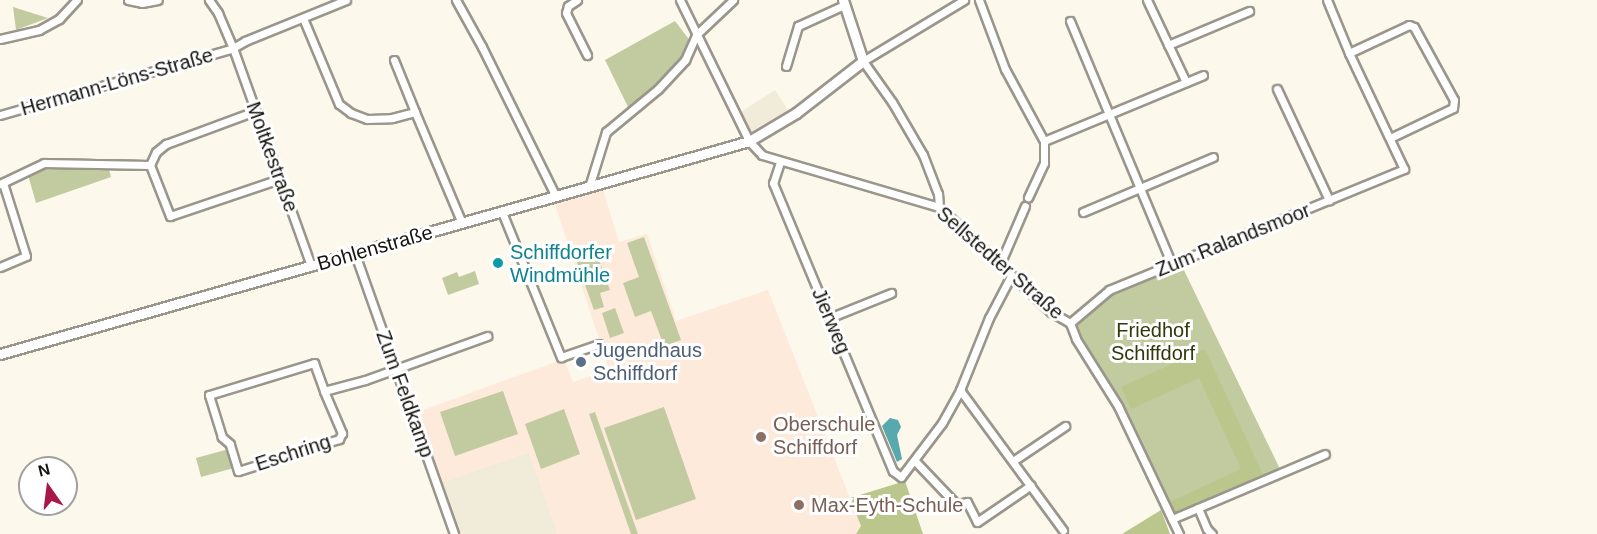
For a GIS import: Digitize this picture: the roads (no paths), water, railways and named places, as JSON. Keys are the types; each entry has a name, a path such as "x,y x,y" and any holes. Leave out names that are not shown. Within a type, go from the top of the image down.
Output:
{"street":[{"path":"0,39 39,30 59,18 77,0"},
{"path":"128,0 142,3 158,0"},
{"name":"Moltkestraße","path":"209,0 218,13 233,48 311,266"},
{"name":"Hermann-Löns-Straße","path":"0,115 233,48 346,0"},
{"path":"456,0 482,47 556,197"},
{"path":"577,0 568,6 566,13 587,56"},
{"path":"680,0 749,141"},
{"path":"589,187 606,132 658,89 684,60 696,35 733,0"},
{"path":"863,61 964,0"},
{"path":"979,0 1005,69 1044,141 1044,163 1000,264"},
{"path":"1147,0 1186,82"},
{"path":"1327,0 1349,53 1390,138 1453,108 1454,100 1414,27 1409,25 1349,53"},
{"path":"786,66 798,26 844,2 863,61 892,102 923,155 938,194 939,207"},
{"path":"1168,45 1249,11"},
{"path":"303,18 339,104 351,113 367,119 392,118 415,112"},
{"path":"1070,21 1172,265"},
{"path":"394,60 462,223"},
{"name":"Bohlenstraße","path":"0,354 749,141 796,112 863,61"},
{"path":"1044,141 1203,75"},
{"path":"1276,89 1329,200"},
{"path":"255,111 166,144 156,152 150,165 170,216 279,179"},
{"name":"Zum Ralandsmoor","path":"1070,323 1109,290 1404,169 1390,138"},
{"name":"Sellstedter Straße","path":"749,141 762,155 780,162 939,207 1051,312 1070,323 1076,339 1118,406 1175,528"},
{"path":"1083,212 1213,157"},
{"name":"Jierweg","path":"780,162 773,183 893,471 901,477 915,461"},
{"path":"0,267 26,256 1,183 44,163 150,165"},
{"path":"502,212 561,357 598,344"},
{"name":"Zum Feldkamp","path":"355,254 454,534"},
{"path":"1011,276 993,310 960,390 942,423 915,461 956,504 967,502 977,522 1031,485"},
{"path":"830,318 891,293"},
{"path":"324,390 365,380 487,336"},
{"name":"Eschring","path":"314,363 324,390 342,433 339,439 238,471 230,444 222,435 209,395 314,363"},
{"path":"960,390 1063,530"},
{"path":"1013,460 1065,426"},
{"path":"1175,528 1198,508 1325,454"},
{"path":"1198,508 1207,529 1212,534"}],"water":[{"path":"890,418 898,420 901,427 897,435 902,459 897,462 882,426"}],"place":[{"name":"Schiffdorfer Windmühle","path":"498,263"},
{"name":"Jugendhaus Schiffdorf","path":"581,362"},
{"name":"Oberschule Schiffdorf","path":"761,437"},
{"name":"Max-Eyth-Schule","path":"799,505"}],"park label":[{"name":"Friedhof Schiffdorf","path":"1153,342"}]}
